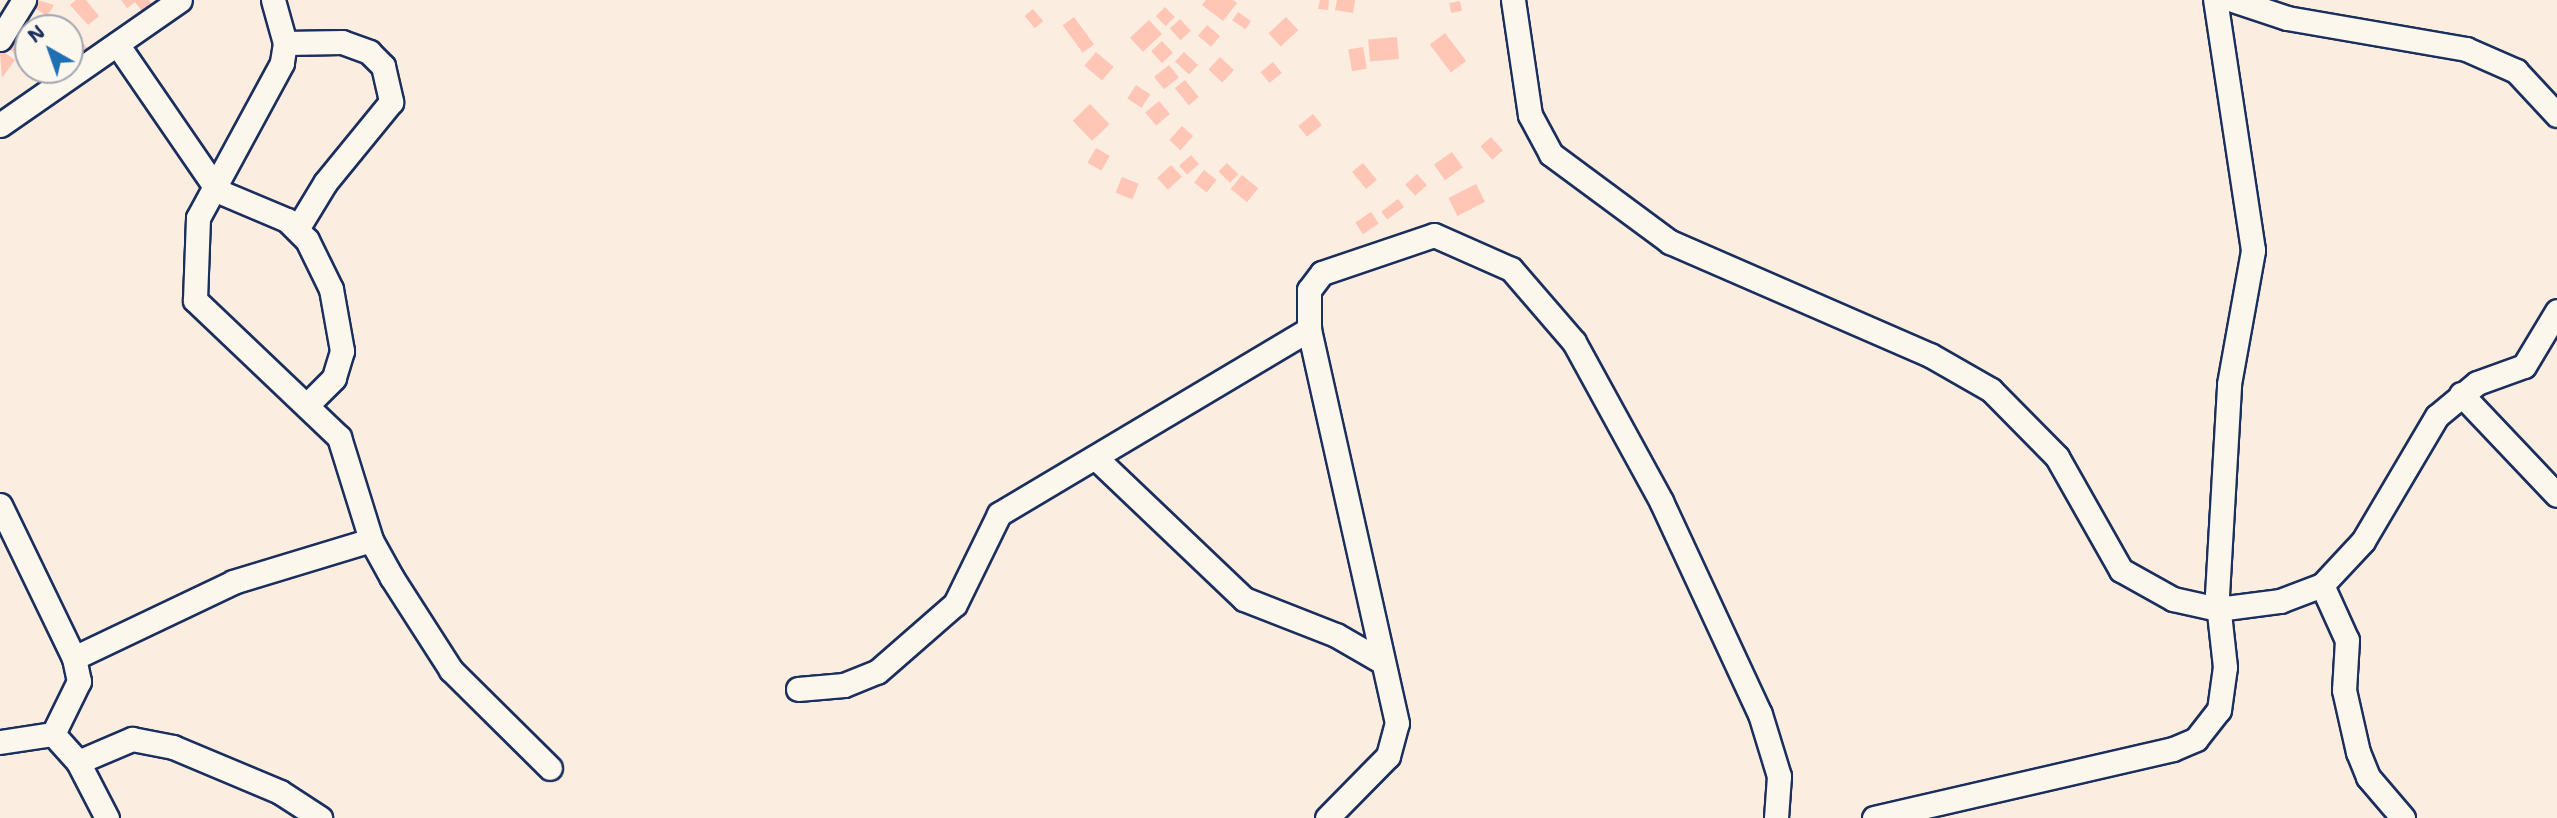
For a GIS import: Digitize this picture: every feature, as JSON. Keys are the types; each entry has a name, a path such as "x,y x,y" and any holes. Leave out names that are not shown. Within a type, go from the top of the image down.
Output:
{"street":[{"path":"0,39 24,0"},
{"path":"0,125 180,0"},
{"path":"273,0 285,43 270,91 213,185 196,231 195,300 220,330 308,404 339,437 371,540 451,670 550,768"},
{"path":"1513,0 1530,115 1551,153 1670,242 1930,355 1991,390 2057,457 2122,570 2156,592 2218,609 2280,601 2322,585 2348,562 2437,416 2461,394 2524,366 2557,311"},
{"path":"1874,818 2196,739 2219,710 2225,690 2218,609 2230,384 2253,250 2215,0"},
{"path":"2233,0 2287,18 2483,55 2516,71 2557,115"},
{"path":"285,43 342,42 369,52 383,66 391,102 325,183 297,229"},
{"path":"117,44 213,185 297,229 331,289 342,351 334,377 308,404"},
{"path":"1327,818 1396,745 1397,723 1381,661 1347,483 1309,329 1312,282 1417,236 1448,238 1481,251 1540,296 1592,374 1720,621 1775,759 1776,818"},
{"path":"798,689 859,679 922,638 965,590 999,514 1309,329"},
{"path":"2461,394 2557,495"},
{"path":"1096,458 1244,599 1336,635 1381,661"},
{"path":"0,505 74,658 79,681 53,734"},
{"path":"74,658 233,582 371,540"},
{"path":"2322,585 2347,640 2344,690 2358,752 2368,778 2403,818"},
{"path":"0,742 53,734"},
{"path":"53,734 78,762 107,818"},
{"path":"78,762 132,739 173,747 280,792 320,818"}],"building":[{"path":"37,0 54,5 48,14 33,7"},
{"path":"76,0 86,0 99,16 88,25 84,21 84,14 78,14 70,5"},
{"path":"121,0 149,0 156,10 146,17 135,2 127,8"},
{"path":"1206,0 1233,0 1237,3 1223,21 1202,5"},
{"path":"1320,0 1329,0 1328,10 1318,9"},
{"path":"1337,0 1355,0 1353,13 1335,10"},
{"path":"1460,1 1462,11 1451,13 1449,3"},
{"path":"1165,7 1175,17 1166,26 1156,16"},
{"path":"1033,9 1043,21 1035,28 1025,16"},
{"path":"1238,12 1251,21 1245,29 1232,20"},
{"path":"1074,17 1094,45 1083,53 1063,25"},
{"path":"1286,17 1298,30 1281,47 1268,33"},
{"path":"1180,19 1191,31 1181,40 1170,29"},
{"path":"1149,20 1162,34 1143,52 1130,38"},
{"path":"1207,25 1220,36 1211,47 1198,36"},
{"path":"1445,33 1466,61 1451,72 1430,44"},
{"path":"11,34 14,36 14,53 3,44"},
{"path":"1397,37 1399,59 1370,61 1368,40"},
{"path":"1162,41 1173,53 1162,63 1151,51"},
{"path":"84,45 90,51 84,57"},
{"path":"1363,47 1367,69 1352,71 1348,50"},
{"path":"2,51 14,59 2,78"},
{"path":"1096,52 1114,67 1102,81 1084,66"},
{"path":"1184,52 1198,65 1189,74 1175,62"},
{"path":"1220,57 1234,70 1222,82 1208,69"},
{"path":"1273,62 1282,73 1269,83 1261,72"},
{"path":"1169,65 1179,78 1164,89 1154,77"},
{"path":"1185,80 1199,97 1189,105 1175,88"},
{"path":"1136,85 1150,94 1142,108 1127,98"},
{"path":"1159,101 1170,114 1156,126 1145,113"},
{"path":"1090,104 1109,124 1092,141 1073,121"},
{"path":"1313,114 1322,125 1307,137 1298,126"},
{"path":"1182,126 1193,136 1180,150 1169,140"},
{"path":"1491,137 1503,151 1492,160 1480,146"},
{"path":"1096,148 1110,156 1101,171 1088,163"},
{"path":"1452,152 1463,168 1445,180 1434,165"},
{"path":"1191,155 1199,164 1187,175 1179,166"},
{"path":"1227,163 1238,174 1230,183 1219,171"},
{"path":"1363,163 1377,180 1366,189 1352,172"},
{"path":"1171,165 1182,177 1168,190 1157,178"},
{"path":"1204,170 1217,180 1207,192 1194,183"},
{"path":"1417,174 1427,185 1415,196 1405,185"},
{"path":"1242,175 1258,188 1247,202 1231,189"},
{"path":"1122,177 1139,184 1132,200 1116,193"},
{"path":"1476,184 1485,202 1457,216 1448,198"},
{"path":"1398,199 1404,207 1387,220 1381,212"},
{"path":"1371,212 1379,224 1363,234 1355,223"}]}
